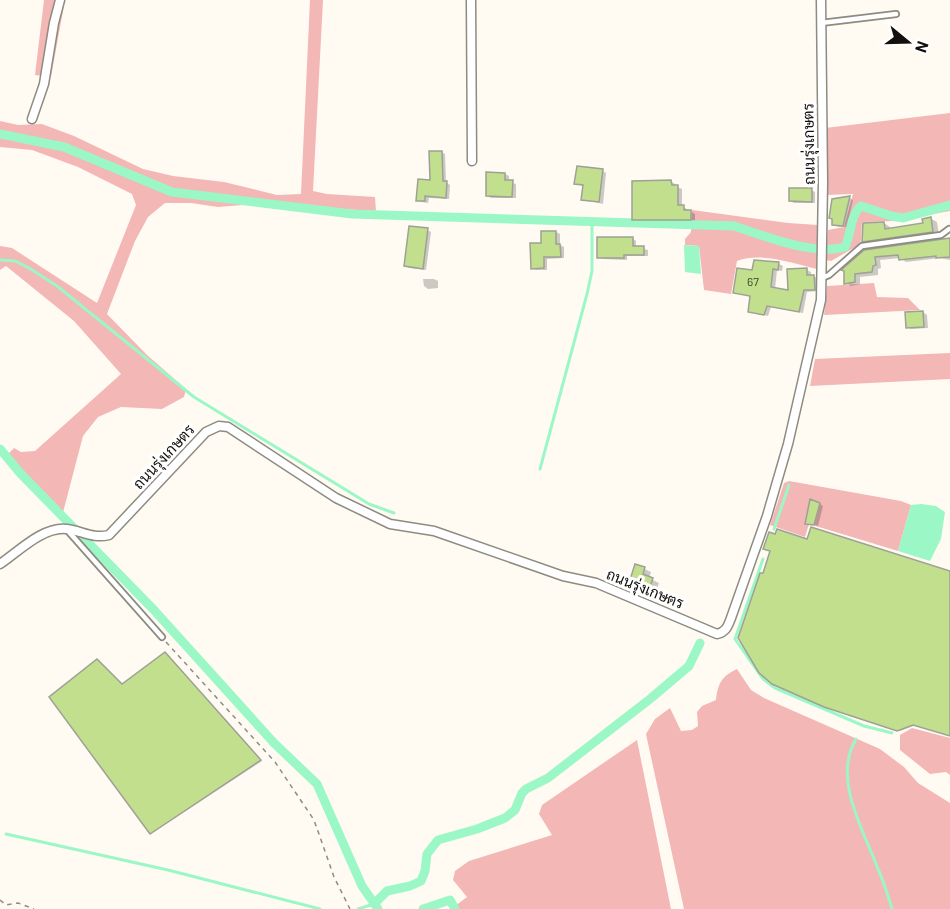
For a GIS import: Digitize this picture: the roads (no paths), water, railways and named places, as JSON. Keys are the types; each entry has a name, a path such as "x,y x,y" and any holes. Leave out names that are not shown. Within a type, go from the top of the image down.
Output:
{"street":[{"path":"32,119 44,84 60,0"},
{"path":"471,0 472,161"},
{"name":"ถนนรุ่งเกษตร","path":"67,529 93,536 109,535 206,432 213,428 228,427 336,498 390,524 434,531 563,576 596,584 717,634 722,633 735,608 767,516 791,435 821,300 823,258 821,0"},
{"path":"0,564 49,532 58,528 67,529"}],"lane":[{"path":"821,23 896,14"},
{"path":"822,278 829,275 862,246 941,235 949,229"},
{"path":"67,529 162,637"}],"waterway":[{"path":"0,134 64,147 172,192 352,214 734,226 789,244 819,249 845,247 853,220 861,206 903,218 950,205"},
{"path":"540,469 592,271 592,221"},
{"path":"0,260 15,261 57,286 194,397 369,504 394,513"},
{"path":"0,449 21,474 153,609 274,743 317,784 362,886 378,909"},
{"path":"774,529 789,485"},
{"path":"763,559 735,639 763,679 775,688 864,726 892,733"},
{"path":"374,904 387,891 421,881 427,854 438,840 477,829 505,818 515,810 526,789 548,778 689,666 700,643"},
{"path":"856,739 849,755 847,771 849,788 859,822 892,909"},
{"path":"6,834 168,870 320,909"},
{"path":"423,909 450,900 455,909"},
{"path":"358,909 374,904"}]}
